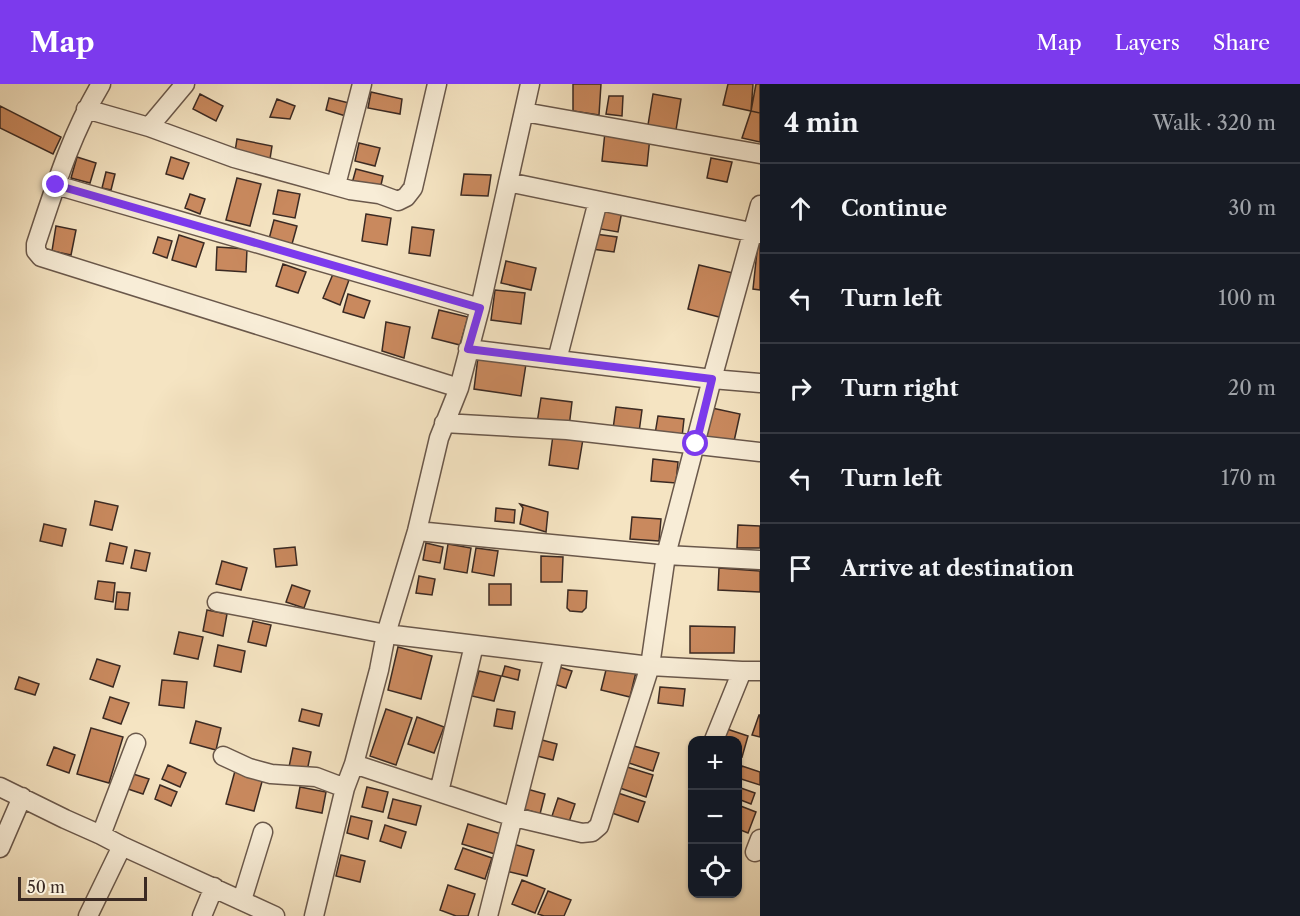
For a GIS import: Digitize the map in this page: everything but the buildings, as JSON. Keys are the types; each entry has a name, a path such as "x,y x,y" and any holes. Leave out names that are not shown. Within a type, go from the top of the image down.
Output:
{"street":[{"path":"101,84 86,109 56,185 36,244 36,250 41,257 459,388"},
{"path":"148,127 185,84"},
{"path":"336,185 362,84"},
{"path":"86,109 148,127 234,158 350,189 379,194 398,201 406,197 413,188 437,84"},
{"path":"315,916 345,788 354,764 379,670 386,634 417,531 439,438 459,388 480,308 530,84"},
{"path":"524,112 760,154"},
{"path":"508,182 756,233"},
{"path":"56,185 480,308"},
{"path":"557,360 598,201"},
{"path":"354,764 514,817 582,832 592,832 599,826 650,666 666,555 712,379 756,233 760,205"},
{"path":"468,349 760,383"},
{"path":"444,423 567,430 760,452"},
{"path":"417,531 666,555 760,560"},
{"path":"216,602 386,634 650,666 751,671 717,736"},
{"path":"439,792 474,645"},
{"path":"488,916 554,655"},
{"path":"101,835 136,743"},
{"path":"223,756 249,768 271,774 316,777 345,788"},
{"path":"0,787 275,916"},
{"path":"0,848 22,797"},
{"path":"242,900 262,832"},
{"path":"88,916 122,846"},
{"path":"202,916 214,887"}],"route":[{"path":"56,185 480,308 468,349 712,379 696,444"}]}
